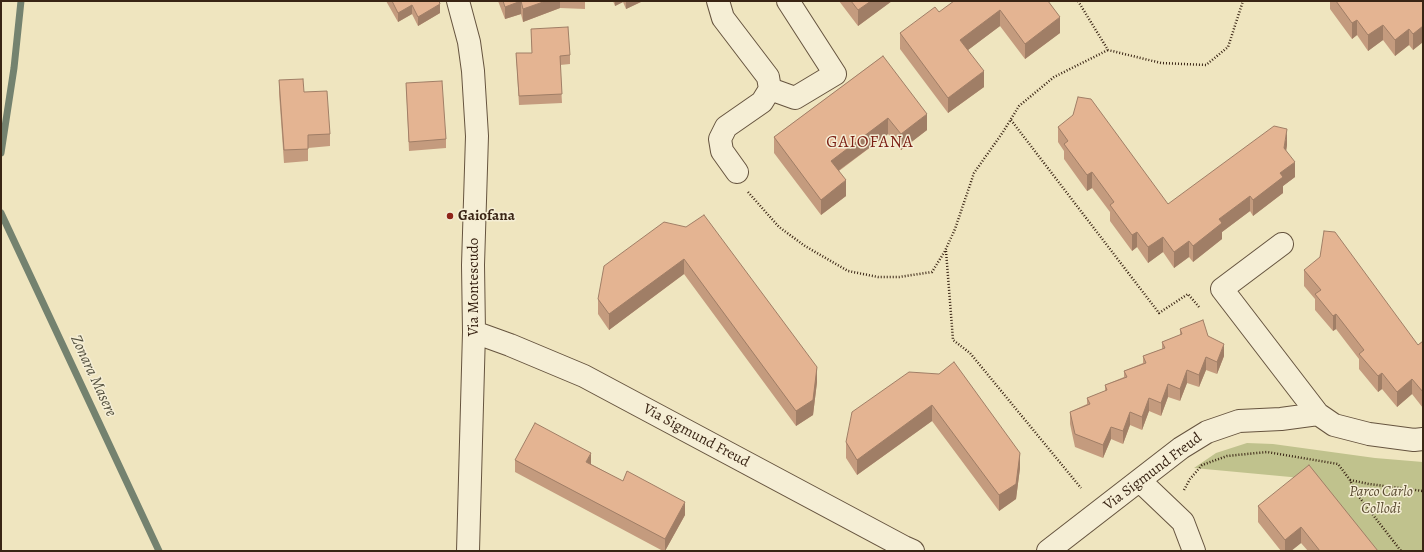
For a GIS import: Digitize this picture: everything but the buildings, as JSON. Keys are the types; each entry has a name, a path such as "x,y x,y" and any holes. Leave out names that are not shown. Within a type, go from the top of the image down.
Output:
{"street":[{"name":"Via Montescudo","path":"458,1 469,42 473,71 477,136 474,332 468,551"},
{"path":"718,1 724,18 768,77 770,89 762,102 726,127 720,139 722,151 737,172"},
{"path":"770,89 795,98 835,74 788,1"},
{"path":"1282,244 1222,289 1318,414 1334,426 1377,435 1414,440 1423,439"},
{"name":"Via Sigmund Freud","path":"474,332 510,345 584,376 913,551"},
{"name":"Via Sigmund Freud","path":"1048,551 1181,448 1207,432 1239,421 1280,419 1318,414"},
{"path":"1140,480 1183,522 1194,551"}],"path":[{"path":"1078,1 1108,50"},
{"path":"737,172 750,196 779,227 806,246 848,271 878,277 899,277 932,272 946,250 974,173 1019,106 1054,77 1108,50 1161,62 1206,65 1228,47 1243,1"},
{"path":"1011,120 1159,313 1188,294 1199,307"},
{"path":"946,250 953,340 970,353 1081,488"},
{"path":"1172,512 1190,478 1202,465 1227,456 1267,452 1338,464 1350,480 1356,493 1400,551"},
{"path":"1350,480 1423,492"}],"green space":[{"name":"Parco Carlo Collodi","path":"1247,443 1273,444 1375,458 1423,462 1423,551 1368,551 1312,479 1194,468 1216,453"}],"waterway":[{"name":"Zonara Masere","path":"1,153 14,68 21,1"},
{"name":"Zonara Masere","path":"1,213 159,551"}],"place":[{"name":"Gaiofana","path":"450,216"}],"district":[{"name":"GAIOFANA","path":"870,143"}]}
